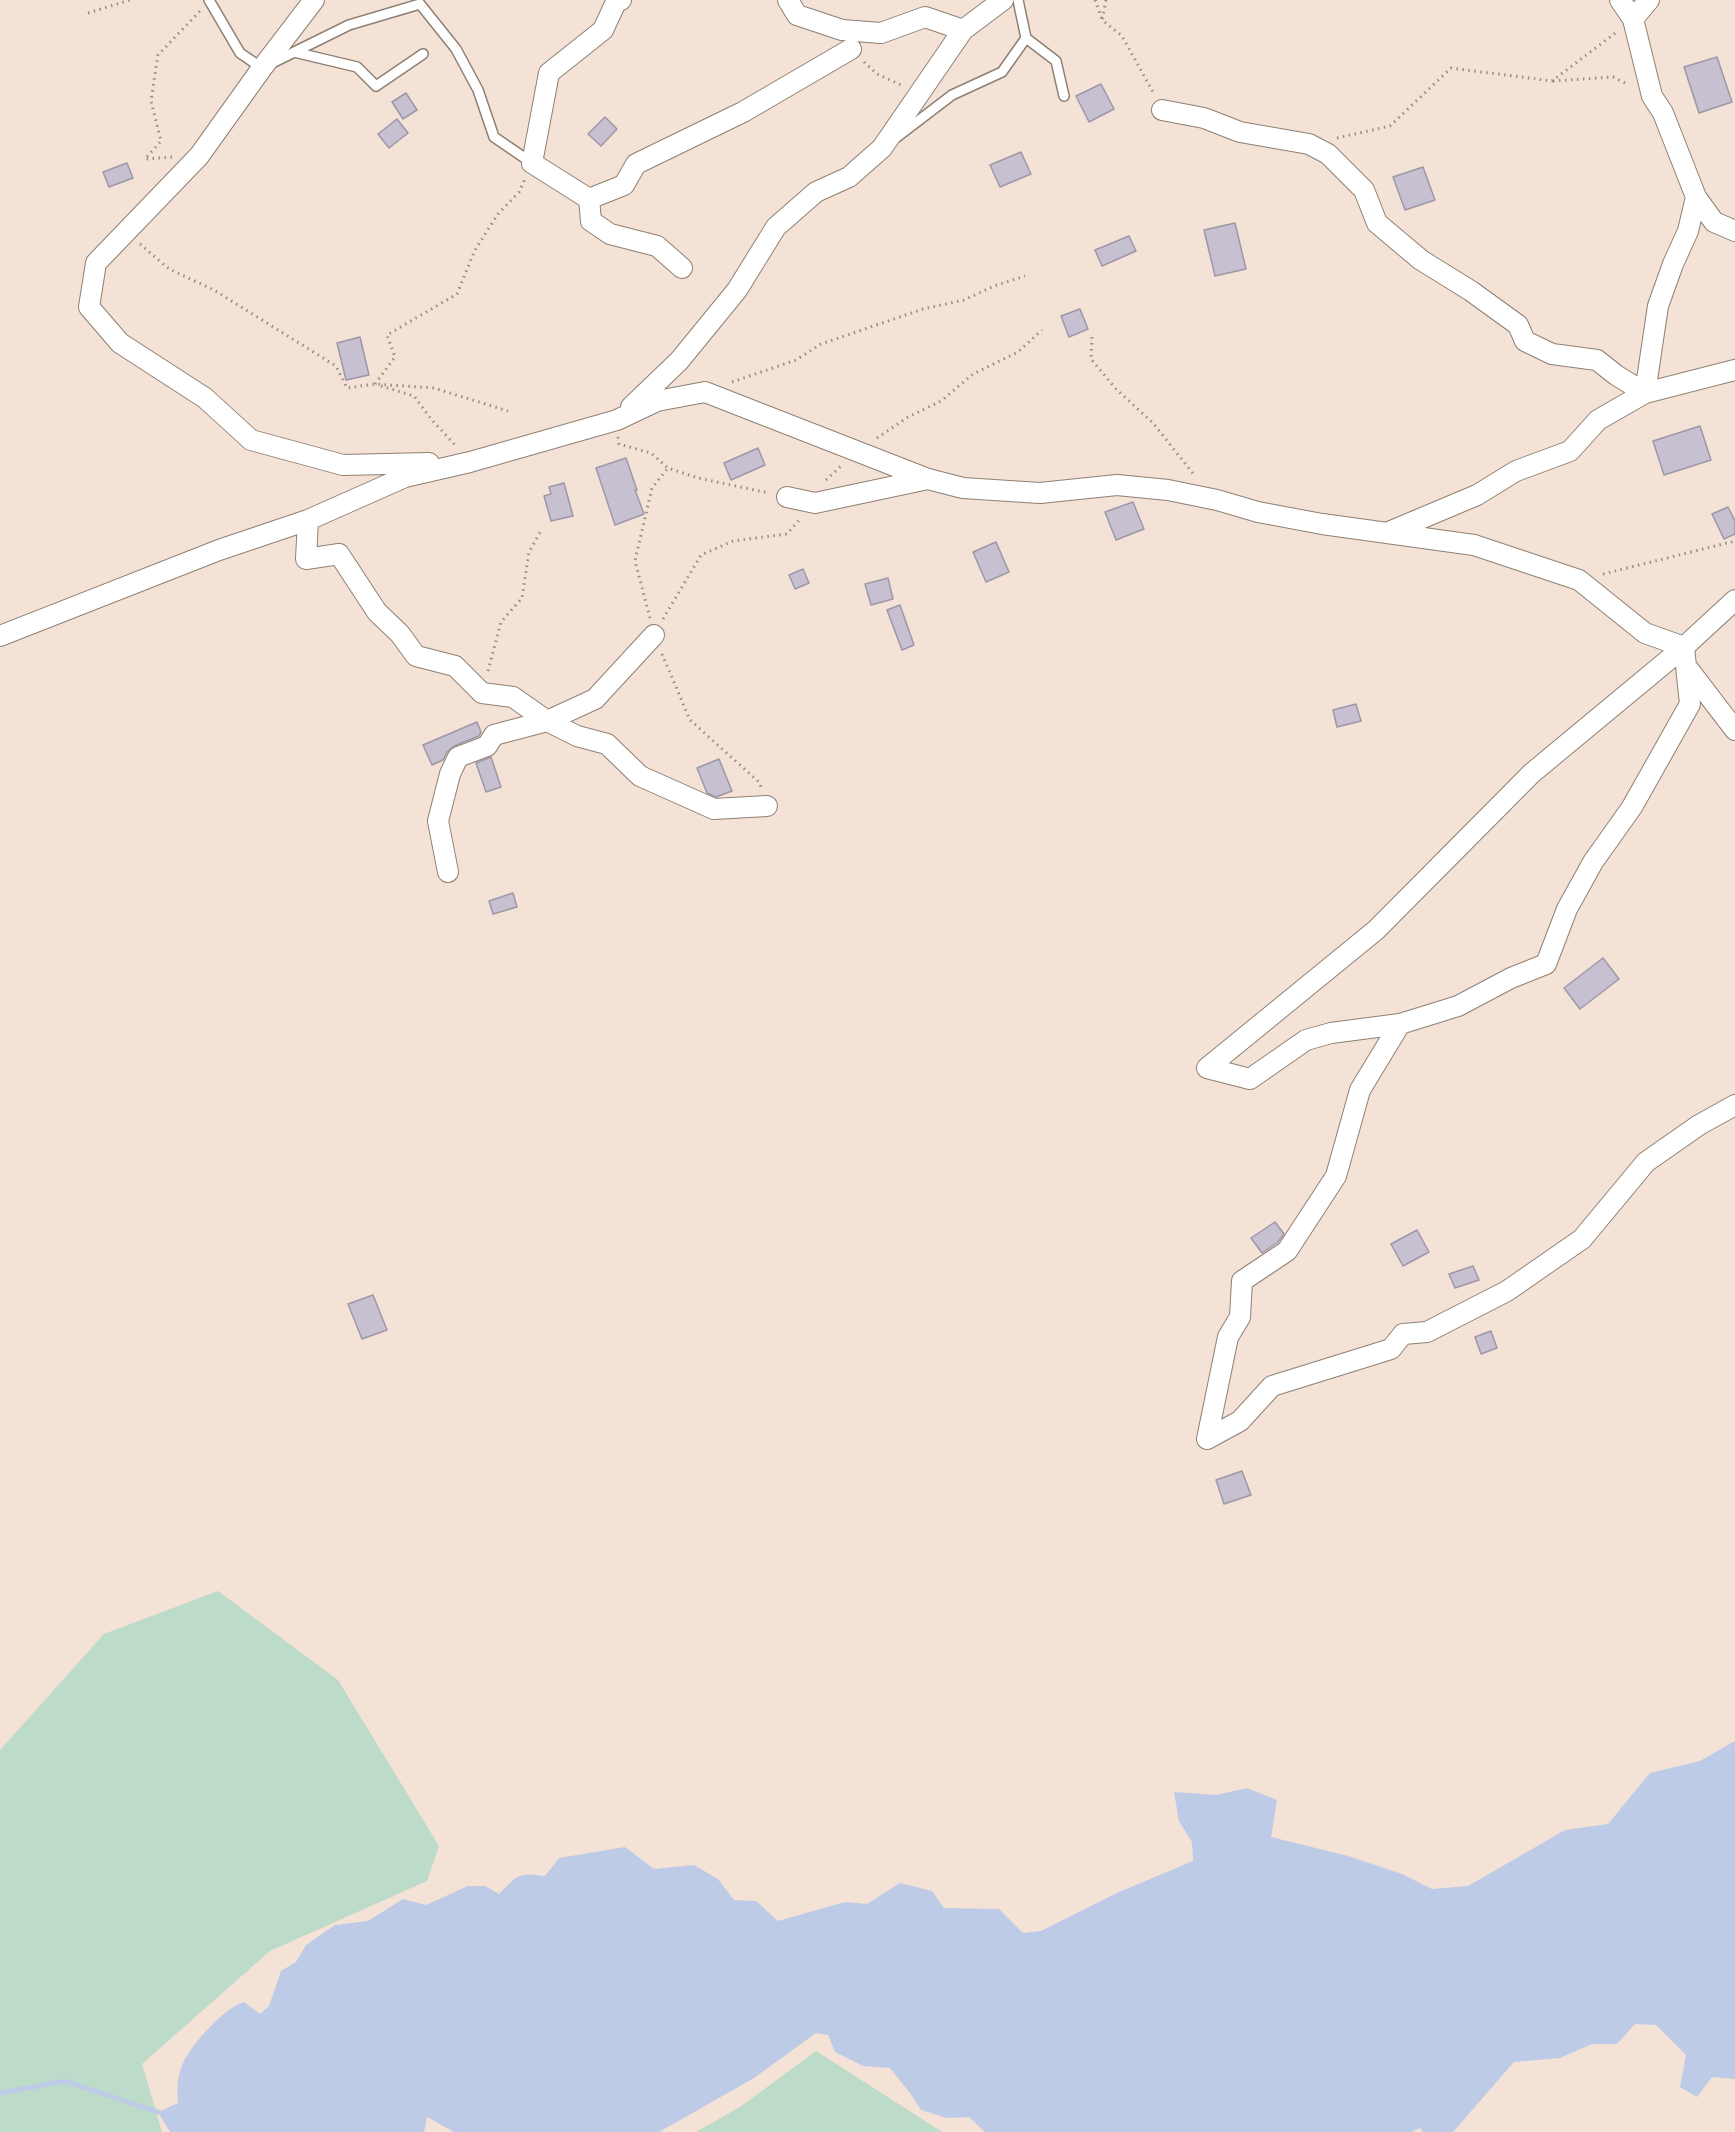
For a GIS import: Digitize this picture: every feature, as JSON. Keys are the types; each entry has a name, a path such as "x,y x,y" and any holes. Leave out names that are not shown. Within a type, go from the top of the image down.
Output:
{"street":[{"path":"314,0 199,156 96,263 89,307 120,343 205,398 251,440 343,465 470,462"},
{"path":"589,199 532,163 549,73 603,30 616,2 621,0"},
{"path":"788,0 796,15 842,30 880,33 925,17 963,30"},
{"path":"617,420 679,361 737,290 776,227 816,192 849,177 882,148 963,30 1003,0"},
{"path":"1620,0 1633,19 1652,96 1664,113 1696,197 1714,222 1735,231"},
{"path":"1633,19 1649,0"},
{"path":"589,199 624,185 636,164 743,112 851,49"},
{"path":"1162,110 1204,118 1240,132 1309,144 1328,154 1364,190 1377,223 1421,260 1471,291 1518,325 1525,340 1552,354 1597,360 1645,393"},
{"path":"1645,393 1658,306 1688,231 1696,197"},
{"path":"589,199 591,221 610,234 657,246 682,268"},
{"path":"1389,532 1477,495 1516,471 1569,451 1598,420 1645,393 1735,370"},
{"path":"0,636 219,550 308,520 405,477 470,462 617,420 657,401 705,392 928,479 963,488 1040,493 1117,485 1168,490 1217,500 1258,512 1322,524 1474,544 1579,580 1645,633 1685,656 1735,730"},
{"path":"787,497 814,503 928,479"},
{"path":"308,520 306,559 339,554 377,612 400,634 416,656 455,666 482,693 513,697 547,721 577,736 607,744 640,776 714,809 767,807"},
{"path":"1685,656 1690,704 1632,807 1593,862 1567,909 1546,964 1511,978 1458,1006 1401,1024 1330,1033 1306,1040 1250,1079 1207,1068 1376,930 1532,773 1685,656 1735,600"},
{"path":"448,872 438,821 450,774 458,757 487,746 494,735 547,721 596,699 654,635"},
{"path":"1401,1024 1359,1090 1336,1176 1287,1251 1242,1281 1240,1317 1228,1337 1207,1439 1240,1421 1272,1386 1391,1349 1403,1334 1426,1332 1508,1291 1582,1239 1646,1162 1699,1125 1735,1105"}],"lane":[{"path":"209,0 240,54 262,68 349,25 420,4 456,49 478,90 494,137 532,163"},
{"path":"1018,0 1026,38 1056,61 1064,96"},
{"path":"882,148 952,95 1002,72 1026,38"},
{"path":"294,52 357,67 376,86 423,54"}],"path":[{"path":"88,13 130,0"},
{"path":"199,156 145,159 161,141 151,101 158,55 209,0"},
{"path":"1095,0 1102,20 1122,36 1162,110"},
{"path":"1102,20 1106,0"},
{"path":"1552,81 1633,19"},
{"path":"851,49 877,74 920,93"},
{"path":"1309,144 1390,126 1451,68 1552,81 1613,77 1652,96"},
{"path":"375,384 395,357 387,335 457,294 475,250 498,214 519,192 532,163"},
{"path":"125,231 169,269 214,290 336,366 346,388 375,384 434,388 508,411"},
{"path":"705,392 796,360 821,344 923,309 964,300 994,286 1025,276"},
{"path":"654,635 701,555 733,541 787,534 814,503 827,480 856,452 908,417 941,401 973,374 1018,352 1042,330"},
{"path":"1092,337 1091,359 1116,389 1152,423 1217,500"},
{"path":"375,384 414,396 431,419 470,462"},
{"path":"617,420 619,444 651,453 668,468 698,478 787,497"},
{"path":"668,468 652,488 635,561 654,635 690,720 760,783 767,807"},
{"path":"482,693 501,622 522,598 529,552 542,529"},
{"path":"1579,580 1735,541"}],"green space":[{"path":"218,1591 338,1680 439,1846 427,1881 270,1951 142,2064 162,2132 0,2132 0,1750 104,1634"},
{"path":"816,2051 943,2132 696,2132 740,2107"}],"water":[{"path":"1735,1741 1735,2079 1712,2077 1697,2097 1680,2087 1686,2055 1656,2025 1635,2024 1617,2044 1592,2044 1560,2058 1514,2062 1453,2132 1423,2132 1420,2128 1411,2132 985,2132 969,2117 947,2118 921,2110 890,2068 863,2066 835,2052 828,2035 816,2033 754,2078 659,2132 454,2132 427,2117 424,2132 170,2132 158,2112 178,2103 178,2082 182,2066 189,2053 210,2027 236,2005 244,2002 260,2014 269,2006 281,1971 296,1962 306,1945 335,1925 368,1921 403,1899 426,1905 468,1886 485,1886 499,1894 519,1876 545,1876 559,1858 625,1847 654,1869 694,1865 718,1879 734,1900 756,1901 778,1921 845,1902 867,1904 900,1883 932,1891 944,1908 999,1909 1023,1933 1041,1931 1119,1892 1193,1861 1192,1842 1179,1821 1174,1792 1216,1795 1247,1788 1277,1800 1271,1837 1348,1856 1402,1874 1432,1889 1468,1886 1565,1830 1608,1824 1650,1773 1700,1761"}],"building":[{"path":"1717,57 1732,102 1699,113 1684,67"},
{"path":"1101,84 1114,109 1089,122 1076,96"},
{"path":"406,93 417,110 403,119 392,102"},
{"path":"605,117 617,129 601,146 588,134"},
{"path":"397,119 408,133 389,148 378,134"},
{"path":"1021,152 1031,174 1000,187 990,165"},
{"path":"127,163 133,178 109,187 103,172"},
{"path":"1423,167 1435,200 1405,210 1393,177"},
{"path":"1235,223 1246,269 1215,276 1204,230"},
{"path":"1129,236 1136,251 1102,266 1095,250"},
{"path":"1080,309 1088,329 1069,337 1061,316"},
{"path":"360,337 369,375 346,380 337,343"},
{"path":"1700,426 1711,460 1664,475 1653,441"},
{"path":"758,448 765,465 731,480 724,463"},
{"path":"626,458 644,514 615,525 596,468"},
{"path":"564,483 573,516 551,521 544,496 551,494 549,487"},
{"path":"1133,502 1144,529 1116,540 1105,512"},
{"path":"1728,507 1735,521 1735,534 1724,539 1712,514"},
{"path":"996,542 1009,572 986,582 973,552"},
{"path":"803,569 809,583 795,589 789,575"},
{"path":"888,578 893,599 871,605 865,584"},
{"path":"900,605 914,645 902,650 887,610"},
{"path":"1356,704 1361,721 1337,727 1333,710"},
{"path":"477,722 481,732 479,736 454,746 443,760 432,765 423,745"},
{"path":"491,757 501,787 486,792 476,763"},
{"path":"719,759 732,791 716,797 707,793 697,768"},
{"path":"513,893 517,907 493,914 489,901"},
{"path":"1603,958 1619,979 1580,1009 1564,988"},
{"path":"1275,1222 1284,1234 1278,1242 1262,1253 1251,1238"},
{"path":"1417,1230 1429,1252 1403,1266 1391,1244"},
{"path":"1473,1266 1479,1280 1455,1288 1449,1274"},
{"path":"373,1295 387,1330 362,1339 348,1304"},
{"path":"1491,1331 1497,1348 1481,1354 1475,1337"},
{"path":"1242,1471 1251,1495 1224,1504 1216,1480"}],"waterway":[{"path":"0,2093 65,2081 158,2112"}]}
